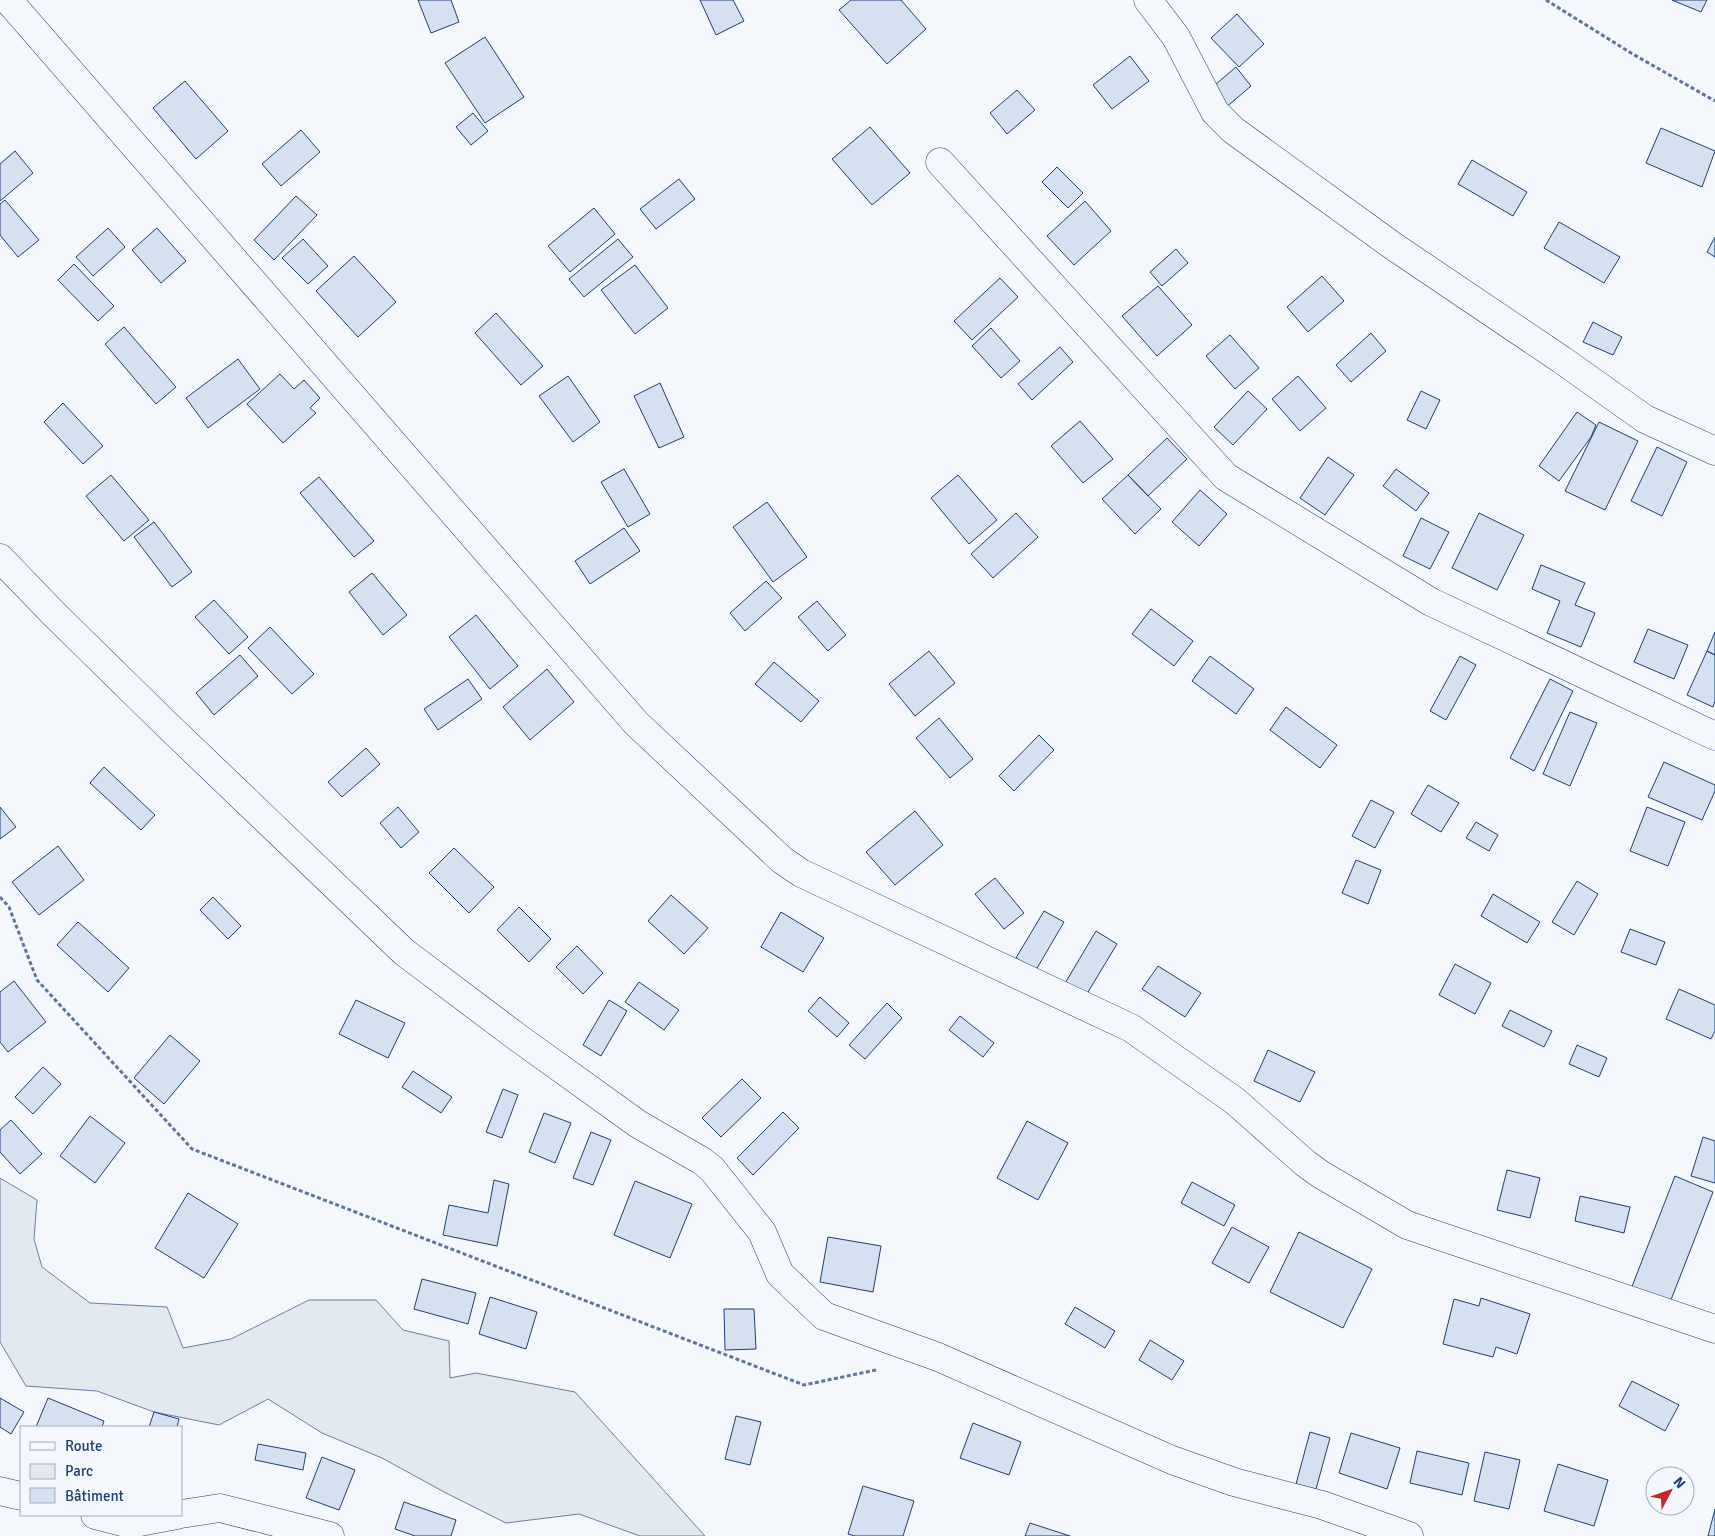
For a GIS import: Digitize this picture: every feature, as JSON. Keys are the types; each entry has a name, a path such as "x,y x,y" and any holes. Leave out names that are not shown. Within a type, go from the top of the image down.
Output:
{"street":[{"path":"8,0 636,723 782,860 801,873 1131,1028 1235,1100 1305,1163 1320,1174 1407,1225 1715,1329"},
{"path":"1148,0 1176,37 1215,112 1233,130 1392,246 1562,360 1645,419 1715,452"},
{"path":"940,162 1226,477 1431,602 1715,736"},
{"path":"0,558 163,721 404,952 638,1124 702,1161 712,1169 762,1232 780,1274 824,1316 938,1357 1172,1460 1234,1482 1322,1505 1409,1536"},
{"path":"0,1491 20,1496"},
{"path":"182,1514 220,1508 330,1536"},
{"path":"99,1516 126,1522 140,1522 172,1516"}],"path":[{"path":"1546,0 1631,53 1715,101"},
{"path":"0,897 8,907 37,980 192,1149 804,1385 880,1369"}],"green space":[{"path":"0,1178 37,1200 34,1239 42,1267 90,1303 167,1307 183,1348 231,1339 309,1300 376,1300 403,1330 449,1341 450,1378 476,1373 575,1392 705,1536 640,1536 579,1514 506,1523 382,1458 322,1433 268,1399 219,1425 154,1412 97,1391 26,1386 0,1342"}],"building":[{"path":"418,0 451,0 459,22 431,33"},
{"path":"700,0 733,0 744,21 716,35"},
{"path":"851,0 901,0 926,29 887,64 839,10"},
{"path":"1672,0 1707,0 1701,12"},
{"path":"1237,14 1264,44 1239,67 1211,38"},
{"path":"485,37 524,97 485,123 445,63"},
{"path":"1130,56 1149,81 1112,109 1093,85"},
{"path":"1236,67 1251,86 1224,109 1209,90"},
{"path":"185,81 228,131 196,159 153,108"},
{"path":"1017,90 1035,110 1007,134 990,113"},
{"path":"473,113 488,131 471,145 456,127"},
{"path":"870,127 910,173 872,205 832,159"},
{"path":"1661,128 1715,151 1702,187 1646,163"},
{"path":"301,130 320,152 281,186 262,164"},
{"path":"15,151 33,173 0,201 0,164"},
{"path":"1472,160 1527,192 1513,216 1458,184"},
{"path":"1057,167 1083,193 1068,208 1042,182"},
{"path":"679,179 695,199 656,229 640,209"},
{"path":"296,196 317,215 274,260 254,240"},
{"path":"5,200 39,240 18,257 0,235 0,204"},
{"path":"1085,201 1111,231 1074,265 1047,236"},
{"path":"594,208 615,234 570,272 548,246"},
{"path":"1559,222 1620,257 1604,283 1544,248"},
{"path":"108,228 125,247 93,276 76,257"},
{"path":"157,228 186,261 161,283 132,250"},
{"path":"1715,237 1715,257 1707,252"},
{"path":"303,239 328,266 308,284 282,258"},
{"path":"618,239 633,257 584,297 569,279"},
{"path":"1176,249 1188,263 1162,286 1150,272"},
{"path":"354,256 396,302 358,337 316,291"},
{"path":"74,264 114,306 98,321 58,280"},
{"path":"635,265 668,308 635,334 601,290"},
{"path":"1322,276 1344,301 1308,332 1287,307"},
{"path":"1000,278 1018,297 972,340 954,321"},
{"path":"1158,286 1192,325 1157,356 1122,316"},
{"path":"496,313 543,366 521,385 475,333"},
{"path":"1593,322 1622,337 1613,355 1583,342"},
{"path":"124,327 176,387 156,404 105,344"},
{"path":"991,328 1020,361 1001,378 972,346"},
{"path":"1371,333 1386,351 1351,382 1336,365"},
{"path":"1230,335 1259,368 1235,389 1206,356"},
{"path":"1060,347 1073,362 1032,400 1018,384"},
{"path":"238,359 260,389 208,428 186,398"},
{"path":"280,374 294,389 304,380 320,398 310,408 316,413 283,443 247,404"},
{"path":"568,376 600,422 573,442 539,396"},
{"path":"1298,376 1326,408 1300,431 1272,399"},
{"path":"660,383 684,437 659,448 634,396"},
{"path":"1248,391 1267,409 1233,445 1214,427"},
{"path":"1421,391 1440,400 1426,429 1407,420"},
{"path":"63,403 103,446 83,464 44,422"},
{"path":"1577,412 1596,425 1591,437 1559,481 1539,466"},
{"path":"1080,421 1113,459 1083,483 1051,446"},
{"path":"1599,422 1638,441 1605,510 1565,491"},
{"path":"1167,438 1187,459 1148,496 1128,475"},
{"path":"1657,447 1687,462 1662,516 1631,501"},
{"path":"1328,457 1354,475 1325,515 1300,498"},
{"path":"624,469 650,514 628,527 601,482"},
{"path":"1396,469 1429,493 1416,511 1383,486"},
{"path":"111,475 149,520 124,541 86,496"},
{"path":"958,475 997,520 969,544 931,498"},
{"path":"1128,475 1161,509 1135,534 1102,499"},
{"path":"319,477 374,541 354,557 300,493"},
{"path":"1200,490 1227,514 1199,546 1172,522"},
{"path":"767,502 807,557 773,582 733,527"},
{"path":"1016,513 1038,537 993,578 971,554"},
{"path":"1479,513 1524,535 1497,590 1452,568"},
{"path":"1421,518 1449,532 1430,569 1403,556"},
{"path":"154,522 192,572 172,587 134,537"},
{"path":"624,528 640,551 590,584 575,561"},
{"path":"1541,565 1585,583 1575,605 1595,613 1581,647 1547,633 1560,601 1532,589"},
{"path":"372,573 407,615 383,635 349,592"},
{"path":"766,581 782,598 745,631 730,613"},
{"path":"214,600 248,637 229,654 195,617"},
{"path":"817,601 846,635 828,651 798,617"},
{"path":"1151,609 1193,641 1174,666 1132,634"},
{"path":"476,615 518,666 490,689 449,637"},
{"path":"270,627 314,674 292,694 248,648"},
{"path":"1648,629 1688,645 1674,679 1634,662"},
{"path":"1715,632 1715,655 1707,651"},
{"path":"929,651 955,683 915,716 889,684"},
{"path":"1707,651 1715,655 1715,701 1713,707 1687,695"},
{"path":"240,655 258,676 214,715 196,693"},
{"path":"1210,656 1254,689 1236,714 1192,681"},
{"path":"1460,656 1476,665 1446,720 1430,711"},
{"path":"774,662 819,701 801,722 755,684"},
{"path":"547,669 574,702 530,740 503,707"},
{"path":"468,679 482,699 438,730 424,709"},
{"path":"1550,679 1573,691 1534,771 1510,758"},
{"path":"1286,707 1337,745 1320,768 1270,730"},
{"path":"1570,712 1597,723 1570,786 1543,774"},
{"path":"939,718 973,759 950,778 916,738"},
{"path":"1039,735 1054,750 1014,791 999,776"},
{"path":"366,748 380,764 342,797 328,782"},
{"path":"1664,762 1715,785 1715,791 1702,820 1648,797"},
{"path":"104,767 155,815 141,830 90,783"},
{"path":"1428,785 1459,803 1441,832 1411,814"},
{"path":"1371,800 1394,812 1375,848 1352,836"},
{"path":"0,807 16,827 0,839"},
{"path":"398,807 419,832 401,848 380,823"},
{"path":"1647,807 1685,822 1668,866 1630,851"},
{"path":"915,811 943,845 895,885 866,852"},
{"path":"1476,822 1498,835 1489,851 1466,838"},
{"path":"58,846 84,880 39,915 12,882"},
{"path":"454,848 494,887 469,913 429,873"},
{"path":"1356,860 1381,870 1368,904 1342,893"},
{"path":"995,878 1024,913 1004,929 975,894"},
{"path":"1577,881 1598,894 1574,935 1552,922"},
{"path":"1493,894 1540,922 1527,943 1481,916"},
{"path":"671,895 708,928 684,954 648,921"},
{"path":"213,897 241,926 228,939 200,910"},
{"path":"519,907 551,939 529,962 497,930"},
{"path":"1044,911 1064,922 1036,970 1016,958"},
{"path":"781,912 824,938 803,972 761,947"},
{"path":"78,922 129,968 108,992 57,945"},
{"path":"1630,929 1665,942 1656,965 1621,952"},
{"path":"1096,931 1117,944 1085,997 1064,985"},
{"path":"577,946 603,973 583,994 556,967"},
{"path":"1455,964 1491,983 1475,1014 1439,995"},
{"path":"1158,966 1201,993 1185,1017 1142,989"},
{"path":"14,981 46,1022 8,1052 0,1042 0,992"},
{"path":"639,982 679,1010 664,1030 625,1002"},
{"path":"1679,989 1715,1005 1715,1031 1711,1039 1666,1019"},
{"path":"820,997 849,1023 837,1037 808,1011"},
{"path":"356,1000 405,1023 388,1058 339,1034"},
{"path":"609,1000 627,1011 601,1056 583,1045"},
{"path":"887,1003 902,1018 865,1059 849,1045"},
{"path":"1510,1010 1552,1031 1544,1047 1502,1026"},
{"path":"960,1016 994,1043 983,1057 949,1030"},
{"path":"170,1035 200,1061 164,1104 134,1078"},
{"path":"1577,1045 1607,1058 1599,1077 1569,1064"},
{"path":"1268,1050 1315,1072 1300,1102 1254,1081"},
{"path":"43,1067 61,1084 33,1114 15,1097"},
{"path":"413,1071 452,1097 441,1113 402,1087"},
{"path":"742,1079 761,1098 721,1137 702,1118"},
{"path":"503,1089 518,1095 502,1138 486,1132"},
{"path":"783,1112 799,1128 753,1175 737,1158"},
{"path":"544,1113 571,1123 555,1163 529,1152"},
{"path":"90,1116 125,1143 95,1183 60,1156"},
{"path":"11,1120 42,1154 20,1174 0,1152 0,1130"},
{"path":"1027,1121 1068,1143 1038,1200 997,1178"},
{"path":"591,1132 611,1140 593,1185 573,1178"},
{"path":"1703,1137 1715,1141 1715,1183 1691,1176"},
{"path":"1507,1170 1540,1178 1530,1218 1497,1210"},
{"path":"1675,1176 1713,1192 1669,1305 1631,1289"},
{"path":"494,1180 509,1184 497,1246 443,1235 449,1205 488,1213"},
{"path":"635,1181 692,1204 670,1258 614,1235"},
{"path":"1192,1182 1235,1205 1224,1226 1181,1203"},
{"path":"188,1193 238,1224 204,1278 155,1248"},
{"path":"1580,1196 1630,1207 1624,1233 1575,1221"},
{"path":"1232,1227 1269,1247 1249,1283 1212,1263"},
{"path":"1299,1232 1372,1269 1343,1328 1270,1292"},
{"path":"828,1237 881,1246 873,1292 820,1282"},
{"path":"422,1279 476,1293 468,1324 414,1309"},
{"path":"490,1297 537,1312 526,1349 479,1334"},
{"path":"1481,1298 1530,1314 1517,1354 1496,1347 1493,1357 1443,1344 1454,1299 1479,1306"},
{"path":"1075,1307 1115,1331 1105,1348 1065,1324"},
{"path":"724,1309 754,1309 756,1349 725,1350"},
{"path":"1150,1340 1184,1361 1172,1380 1139,1360"},
{"path":"1632,1381 1679,1405 1665,1431 1619,1406"},
{"path":"0,1398 24,1412 11,1434 0,1427"},
{"path":"48,1398 104,1421 102,1426 36,1426"},
{"path":"154,1412 179,1419 177,1426 149,1426"},
{"path":"736,1416 761,1422 750,1465 725,1459"},
{"path":"973,1423 1021,1442 1009,1475 960,1458"},
{"path":"1310,1432 1330,1438 1316,1489 1296,1484"},
{"path":"1351,1433 1400,1448 1387,1489 1339,1473"},
{"path":"258,1444 306,1453 303,1470 255,1460"},
{"path":"1417,1451 1469,1463 1462,1495 1410,1483"},
{"path":"1485,1452 1520,1460 1509,1509 1474,1501"},
{"path":"322,1457 355,1470 339,1510 306,1498"},
{"path":"1558,1464 1608,1480 1594,1526 1544,1511"},
{"path":"863,1486 914,1501 903,1536 855,1536 848,1534"},
{"path":"404,1502 456,1520 451,1536 415,1536 395,1529"},
{"path":"1715,1509 1715,1536 1708,1536"},
{"path":"1030,1523 1070,1536 1025,1536"}]}
